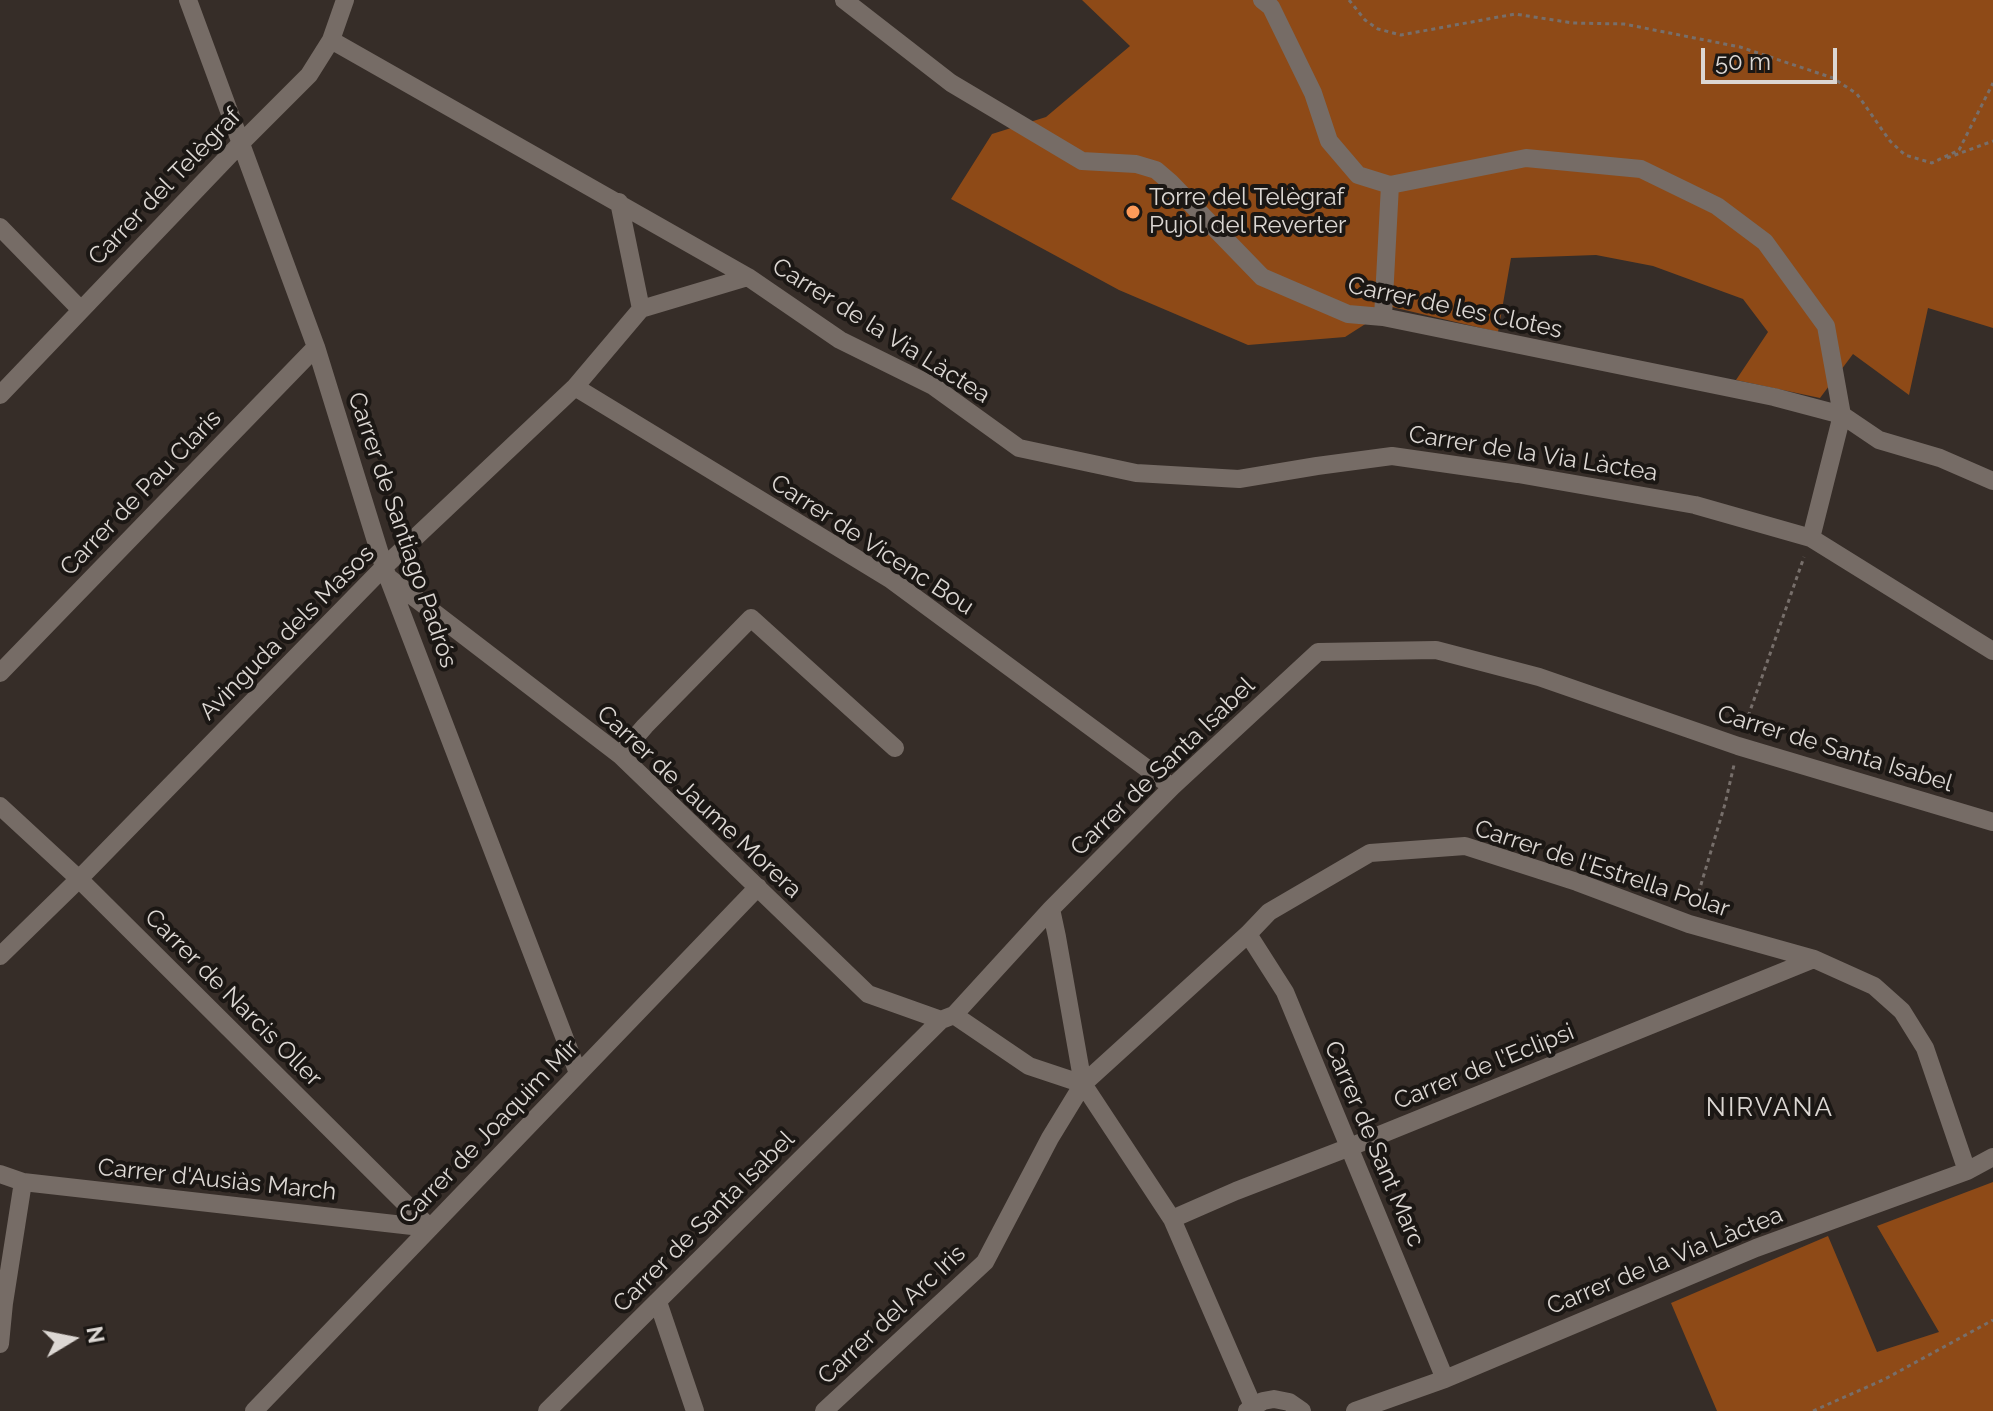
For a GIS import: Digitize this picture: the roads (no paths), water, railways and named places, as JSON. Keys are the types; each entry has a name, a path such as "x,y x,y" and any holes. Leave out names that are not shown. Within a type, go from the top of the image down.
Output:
{"street":[{"name":"Carrer de Santiago Padrós","path":"188,0 316,347 387,573 578,1073"},
{"name":"Carrer del Telègraf","path":"0,395 309,75 331,40 345,0"},
{"name":"Carrer de les Clotes","path":"844,0 951,83 1082,161 1136,164 1156,170 1262,277 1348,314 1383,317 1774,397 1842,415 1879,440 1940,458 1993,481"},
{"path":"1262,0 1271,7 1313,93 1329,141 1358,175 1390,185 1526,158 1641,169 1717,206 1765,242 1826,326 1842,415 1811,538"},
{"name":"Carrer de la Via Làctea","path":"331,40 748,277 840,340 933,386 1019,448 1136,473 1239,479 1392,456 1695,505 1811,538 1993,651"},
{"path":"1383,317 1390,185"},
{"path":"619,202 641,309 748,277"},
{"path":"0,227 80,309"},
{"name":"Avinguda dels Masos","path":"0,956 575,387 641,309"},
{"name":"Carrer de Pau Claris","path":"0,673 316,347"},
{"name":"Carrer de Vicenc Bou","path":"575,387 890,579 1172,787"},
{"name":"Carrer de Jaume Morera","path":"387,573 620,755 868,994 948,1017 1029,1066 1083,1084"},
{"path":"620,755 751,618 895,748"},
{"name":"Carrer de Santa Isabel","path":"547,1411 948,1017 1172,787 1318,652 1436,650 1539,677 1738,746 1993,822"},
{"name":"Carrer de Narcis Oller","path":"0,806 79,879 430,1228"},
{"name":"Carrer de l'Estrella Polar","path":"1083,1084 1269,912 1370,853 1465,846 1577,882 1689,924 1814,959 1874,986 1902,1011 1925,1048 1967,1171"},
{"name":"Carrer de Joaquim Mir","path":"254,1411 758,887"},
{"path":"1051,909 1083,1084 1172,1219 1250,1408 1274,1399 1289,1402 1302,1411"},
{"name":"Carrer de Sant Marc","path":"1248,934 1285,992 1445,1379"},
{"name":"Carrer de l'Eclipsi","path":"1172,1219 1814,959"},
{"name":"Carrer del Arc Iris","path":"824,1411 985,1262 1050,1138 1083,1084"},
{"name":"Carrer de la Via Làctea","path":"1355,1411 1445,1379 1756,1248 1967,1171 1993,1157"},
{"name":"Carrer d'Ausiàs March","path":"0,1174 23,1182 430,1228"},
{"path":"0,1344 23,1182"},
{"path":"658,1302 695,1411"}],"place":[{"name":"Torre del Telègraf Pujol del Reverter","path":"1133,212"}],"district":[{"name":"NIRVANA","path":"1770,1108"}]}
